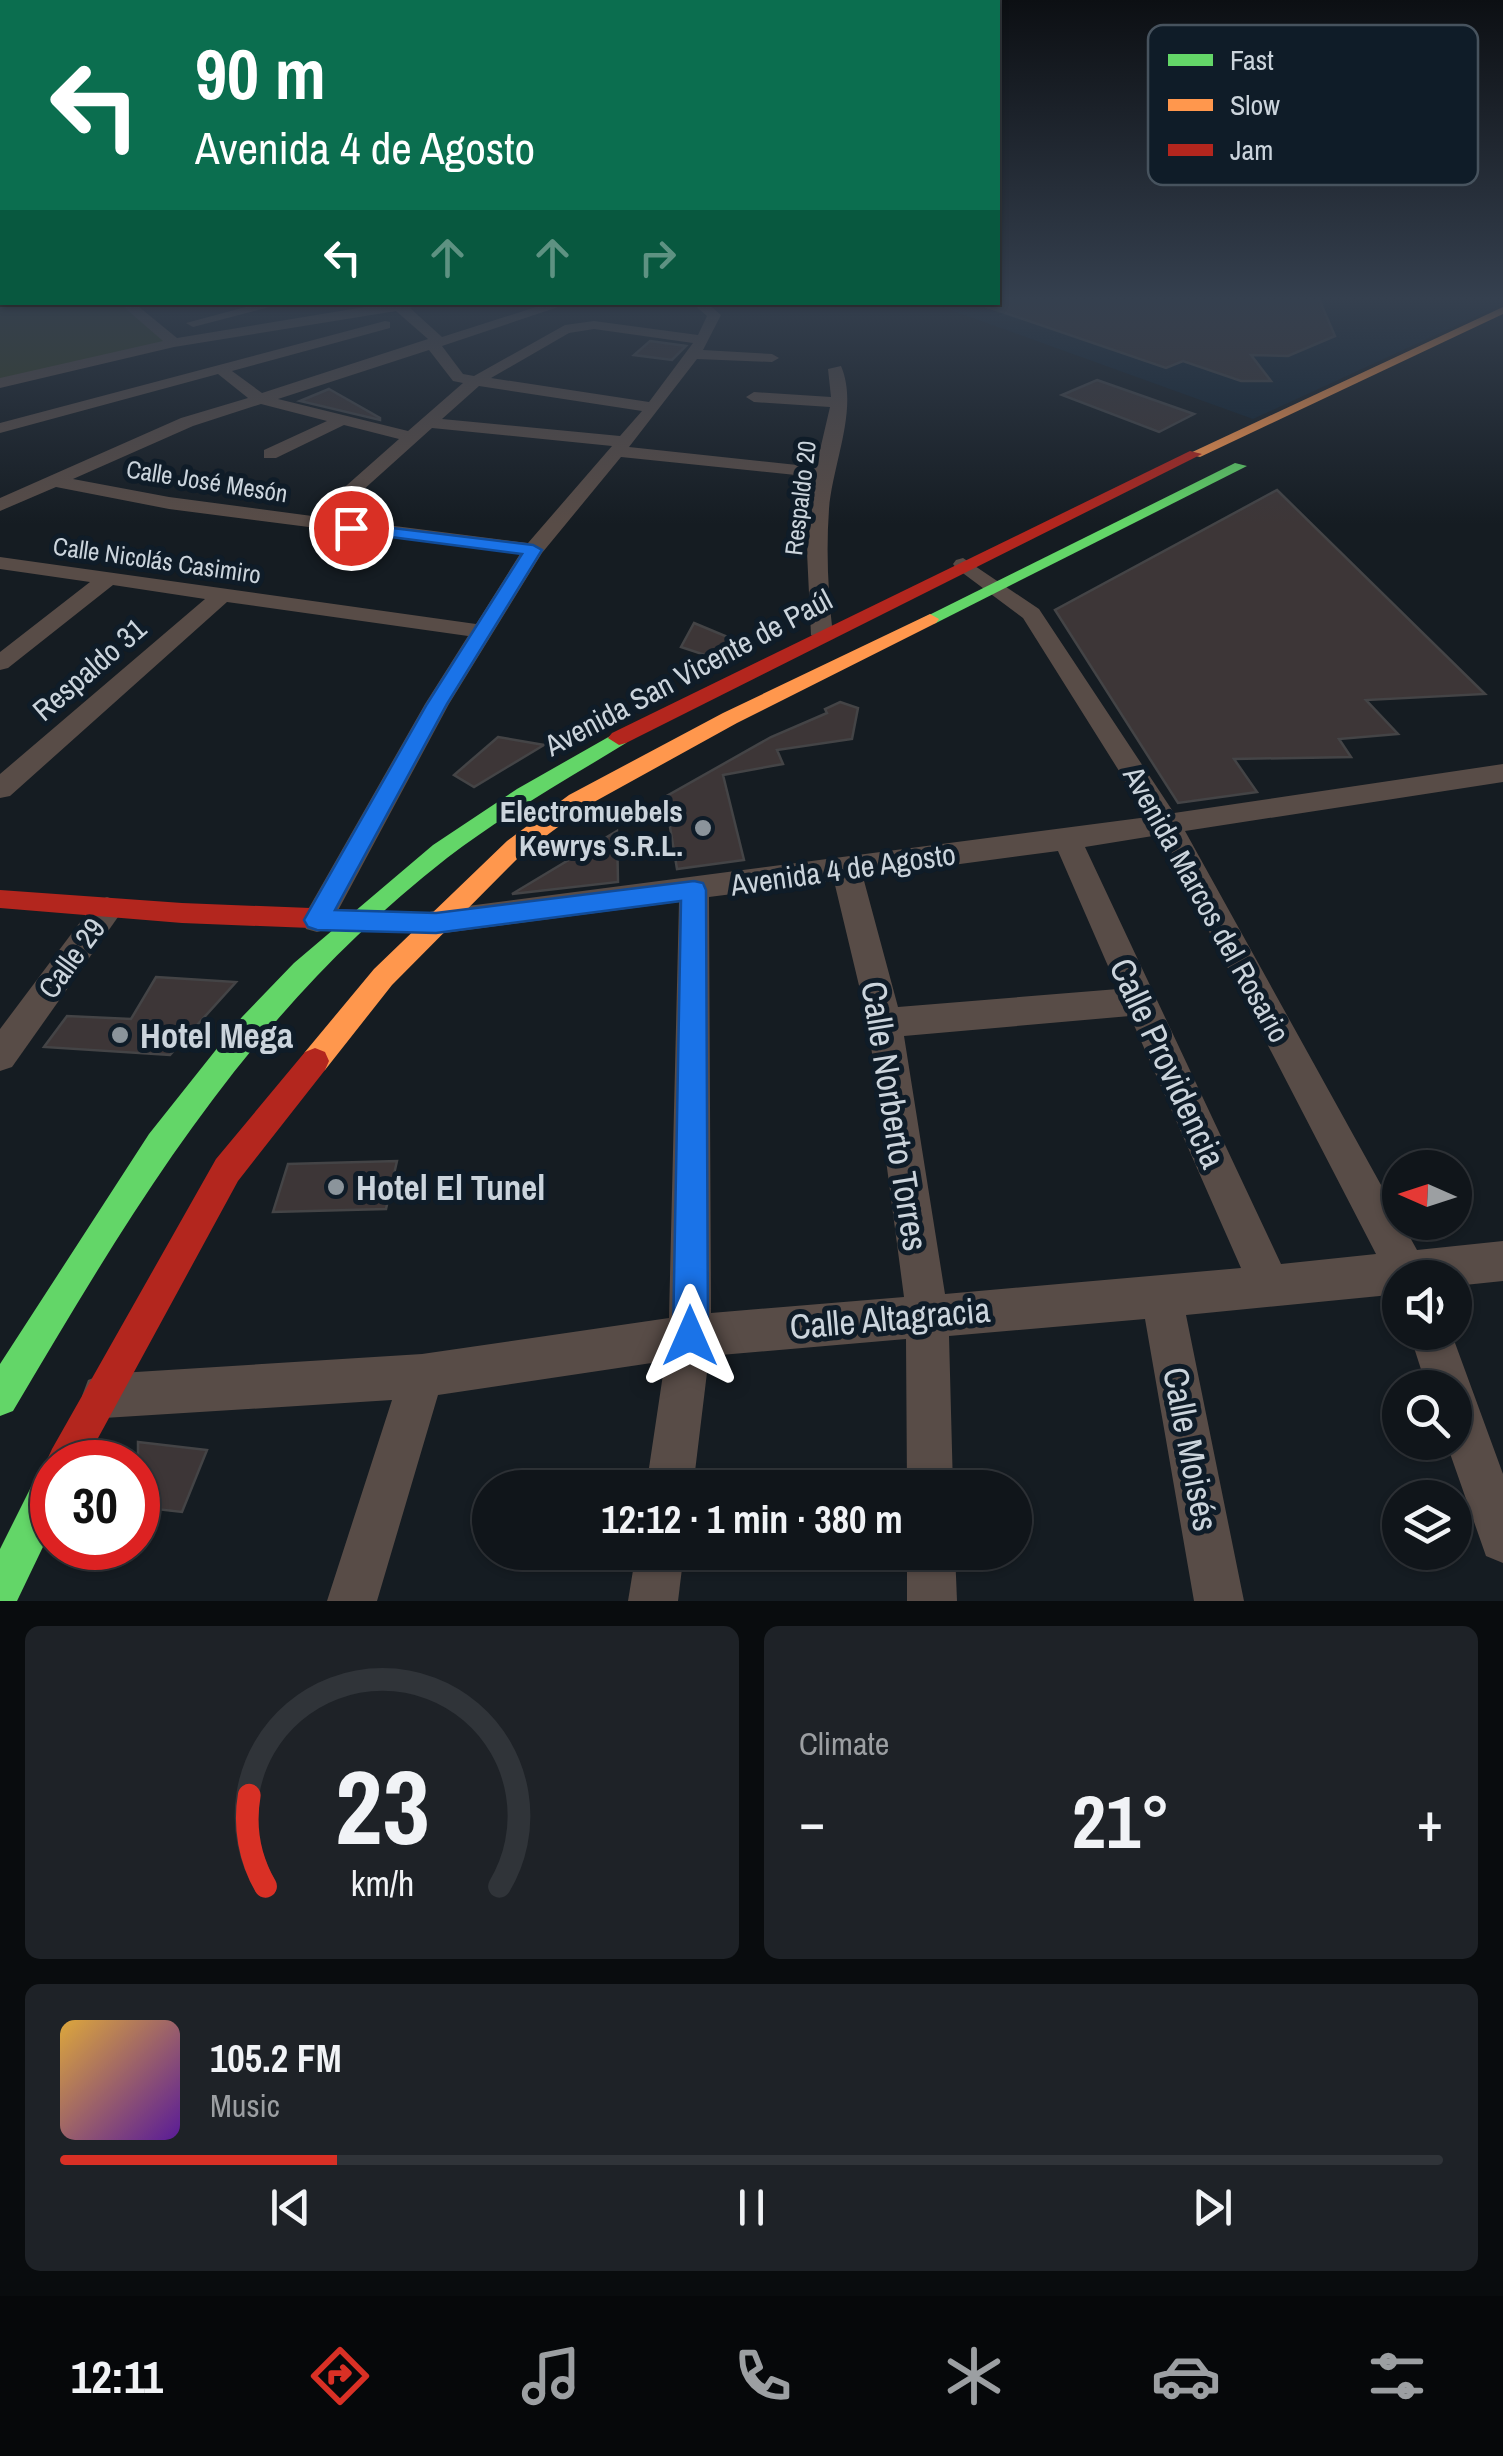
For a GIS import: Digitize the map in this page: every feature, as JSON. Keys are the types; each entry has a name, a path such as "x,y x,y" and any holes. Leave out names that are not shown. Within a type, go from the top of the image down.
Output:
{"main road":[{"name":"Avenida San Vicente de Paúl","path":"0,1398 102,1229 196,1093 269,1008 356,922 468,831 644,722 963,564 1368,374"},
{"name":"Avenida San Vicente de Paúl","path":"76,1440 227,1170 383,978 515,847 577,801 730,718 1256,458"},
{"name":"Avenida 4 de Agosto","path":"0,899 107,909 436,923"},
{"path":"0,1592 30,1532"}],"street":[{"path":"0,383 40,374"},
{"path":"0,428 202,374"},
{"path":"226,374 260,399 415,438"},
{"path":"0,505 186,422 342,374"},
{"path":"455,374 474,382 653,408"},
{"path":"315,523 474,382 489,374"},
{"path":"317,920 437,704 533,550 622,447 678,374"},
{"name":"Respaldo 20","path":"822,635 816,592 825,473 842,403 837,374"},
{"path":"754,397 842,403"},
{"path":"270,454 342,420"},
{"path":"431,424 825,473"},
{"name":"Calle José Mesón","path":"53,481 170,503 533,550"},
{"name":"Avenida Marcos del Rosario","path":"963,564 1032,614 1167,824 1401,1260"},
{"name":"Calle Nicolás Casimiro","path":"2,566 484,632"},
{"path":"0,663 105,581"},
{"name":"Respaldo 31","path":"0,789 220,598"},
{"name":"Avenida 4 de Agosto","path":"436,923 1067,839 1503,773"},
{"name":"Calle Providencia","path":"1067,839 1270,1287"},
{"name":"Calle Norberto Torres","path":"845,866 884,1023 927,1314 930,1470"},
{"path":"671,1470 690,1336 694,890"},
{"name":"Calle 29","path":"0,1056 107,909"},
{"path":"884,1023 1139,1001"},
{"name":"Calle Altagracia","path":"1472,1266 1503,1261"},
{"name":"Calle Altagracia","path":"98,1396 422,1376 690,1336 1382,1278"},
{"name":"Calle Moisés","path":"1162,1297 1220,1601"},
{"path":"352,1601 422,1376"},
{"path":"1472,1452 1503,1539"},
{"path":"654,1601 658,1570"},
{"path":"932,1570 932,1601"}],"shaded area":[{"path":"1127,374 1351,374 1253,419"}],"green space":[{"path":"0,374 28,374 0,380"}],"building":[{"path":"1220,374 1265,374 1271,381 1241,381"},
{"path":"1097,380 1194,414 1159,432 1062,395"},
{"path":"329,389 380,418 380,420 300,401"},
{"path":"1277,490 1485,694 1366,700 1398,734 1339,739 1351,757 1234,759 1257,792 1178,803 1055,610"},
{"path":"694,623 747,645 717,659 681,647"},
{"name":"Electromuebels Kewrys S.R.L.","path":"840,702 858,708 852,739 777,750 783,764 723,775 744,860 677,869 665,797 771,737 827,713 825,709"},
{"path":"498,737 544,745 474,787 454,775"},
{"path":"617,831 618,882 512,894"},
{"path":"156,977 236,982 170,1055 44,1047 67,1016 131,1019"},
{"name":"Hotel El Tunel","path":"397,1161 386,1209 273,1212 288,1164"},
{"path":"160,1445 207,1450 182,1512 160,1510"}],"traffic: fast":[{"path":"930,619 1240,466"},
{"path":"0,1398 160,1144 252,1026 303,971 455,840 619,738"},
{"path":"0,1592 30,1531"}],"traffic: slow":[{"path":"1195,454 1367,374"},
{"path":"315,1061 383,977 515,847 577,801 730,718 930,619"}],"traffic: jam":[{"path":"619,738 1195,454"},
{"path":"0,899 182,913 436,923"},
{"path":"77,1440 227,1170 315,1061"}],"place":[{"name":"Electromuebels Kewrys S.R.L.","path":"703,828"},
{"name":"Hotel Mega","path":"120,1035"},
{"name":"Hotel El Tunel","path":"336,1187"}],"route":[{"path":"351,528 533,550 437,704 317,920 436,923 694,890 690,1336"}]}
